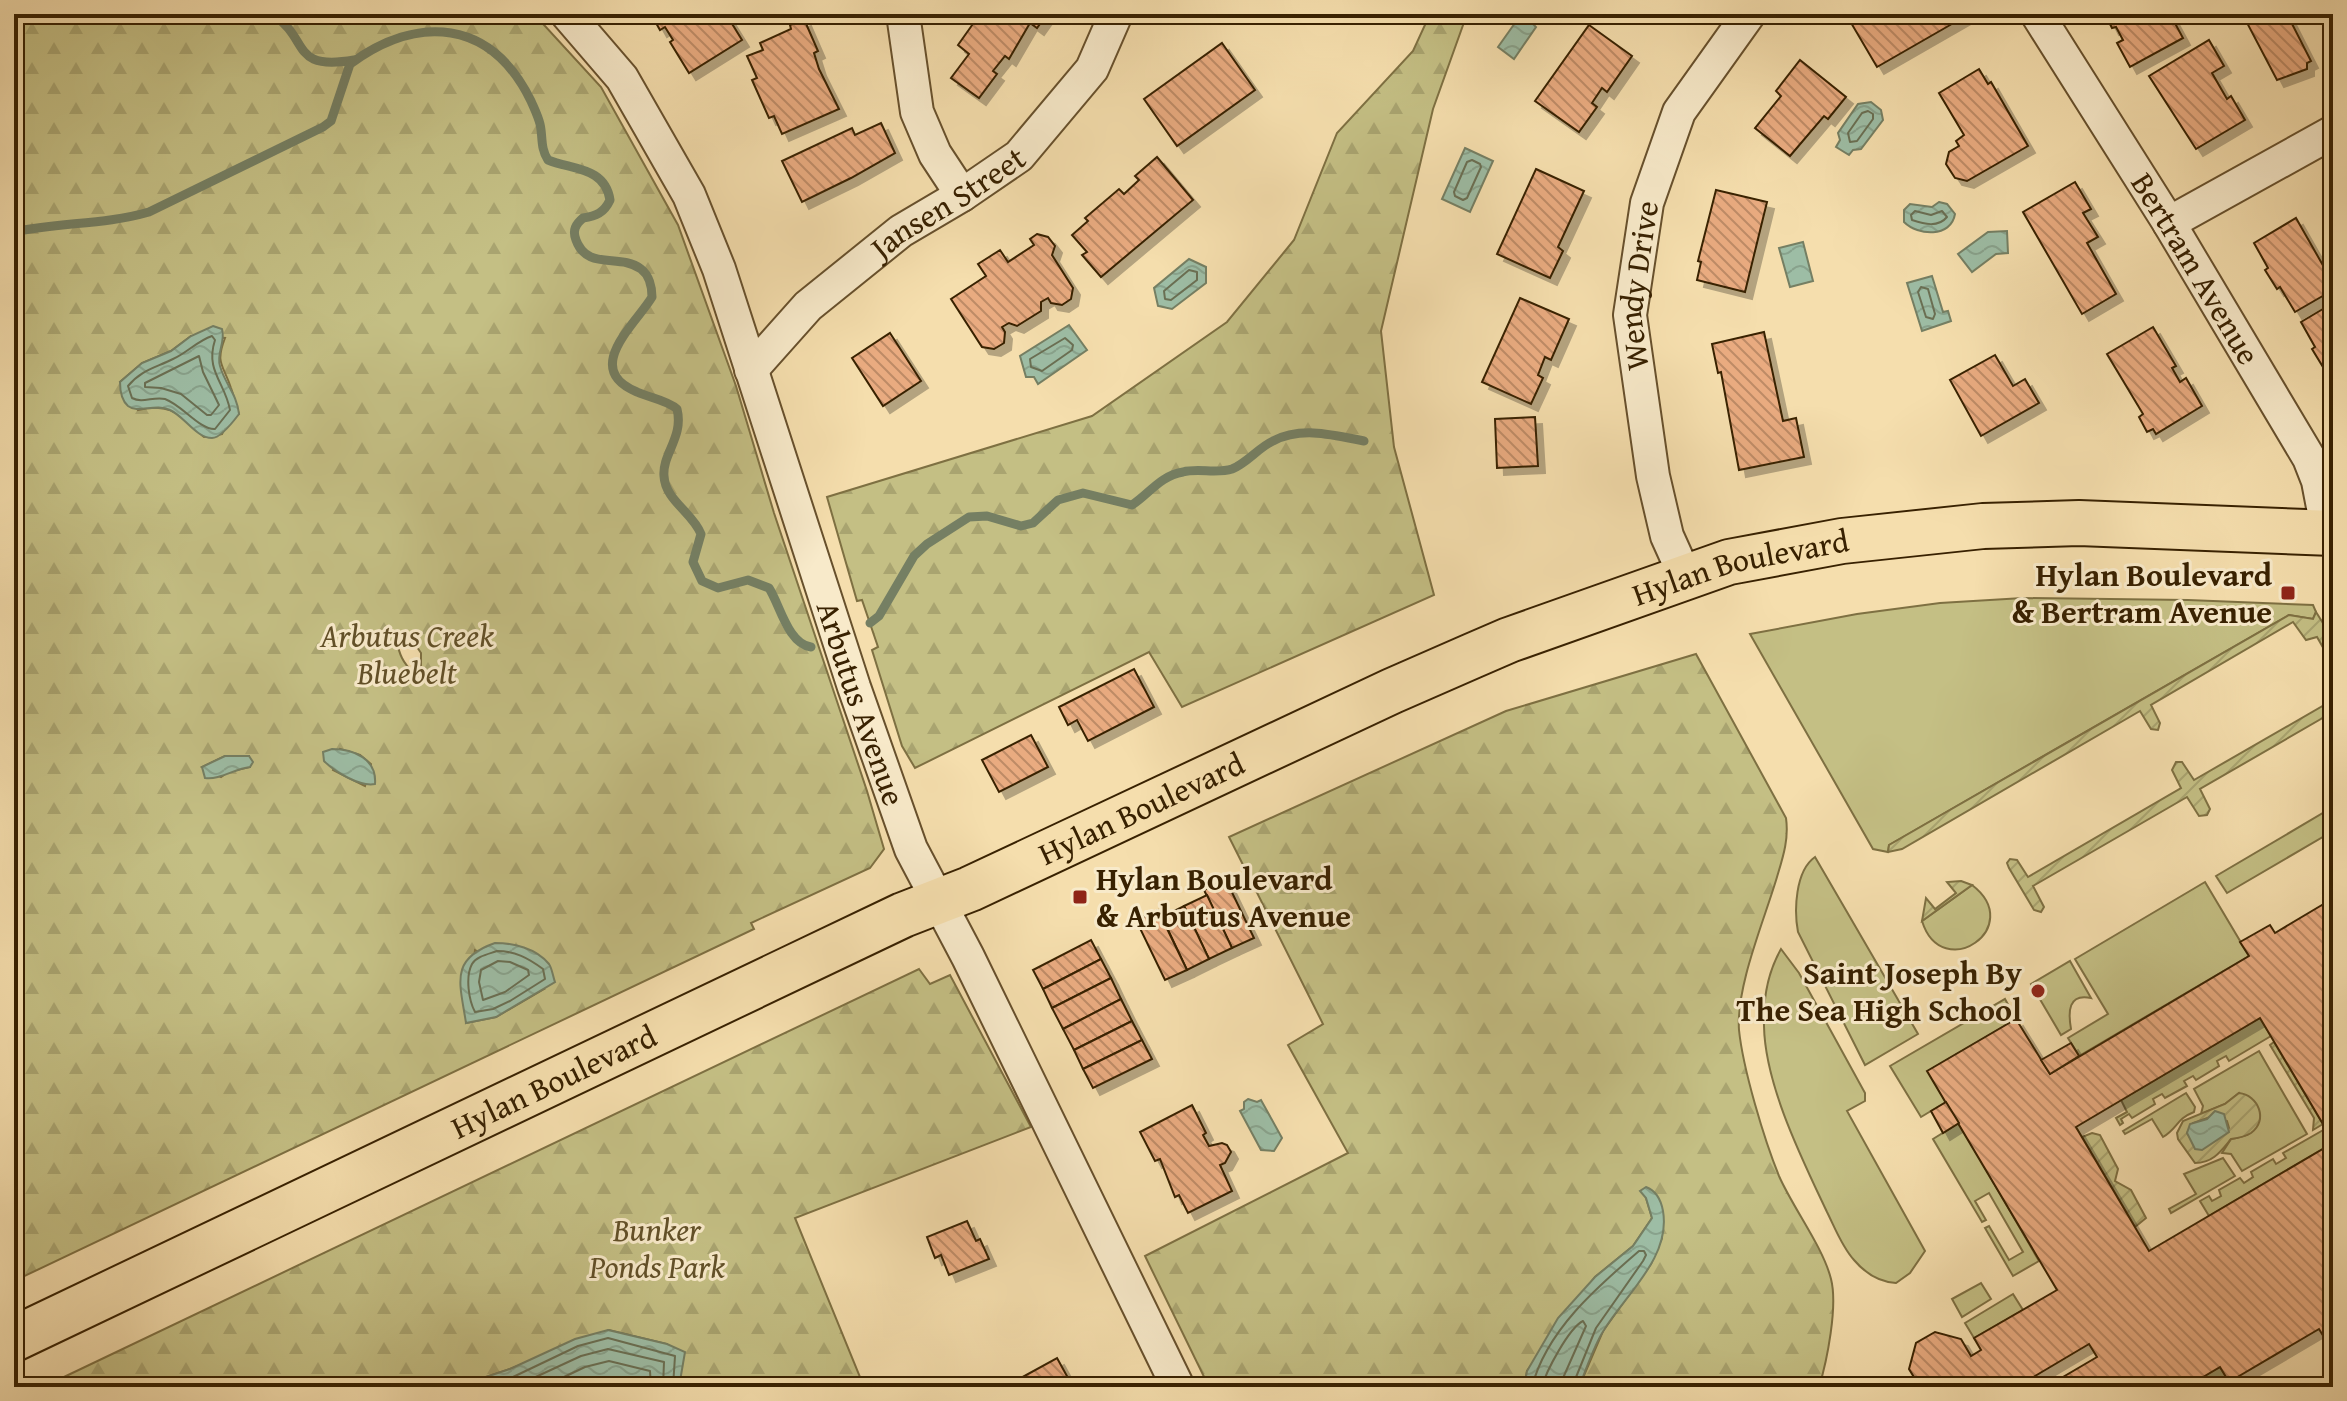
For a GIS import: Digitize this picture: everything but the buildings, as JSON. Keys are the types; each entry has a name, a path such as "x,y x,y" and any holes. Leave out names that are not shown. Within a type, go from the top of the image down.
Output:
{"main road":[{"name":"Hylan Boulevard","path":"14,1339 889,922 939,902 1392,691 1509,640 1629,599 1685,576 1729,562 1800,548 1983,526 2091,523 2331,533"}],"street":[{"name":"Arbutus Avenue","path":"567,14 622,78 689,195 719,269 849,672 911,849 1058,1137 1178,1387"},
{"path":"903,14 917,112 935,154 962,195"},
{"name":"Jansen Street","path":"751,370 808,306 901,231 1019,156 1092,69 1116,14"},
{"name":"Wendy Drive","path":"1685,576 1667,536 1655,488 1630,315 1647,203 1679,112 1749,14"},
{"name":"Bertram Avenue","path":"2037,14 2169,223 2314,468 2331,533"},
{"path":"2169,223 2333,132"}],"green space":[{"name":"Arbutus Creek Bluebelt","path":"14,14 534,14 601,87 678,225 736,386 774,513 884,849 870,868 751,923 754,929 14,1281","holes":["191,336 225,338 221,364 239,414 227,424 222,434 204,437 167,409 138,410 120,382 142,363 171,351","402,637 411,638 421,653 421,670 413,672 407,665 397,641","340,749 360,755 371,764 365,786 333,770","225,756 249,756 250,767 228,772 221,777 202,767","475,950 544,989 496,1017 466,1023"]},
{"path":"1430,14 1467,14 1433,109 1381,331 1394,447 1434,595 1182,707 1149,652 915,768 902,746 872,650 878,647 862,600 857,601 827,497 1092,416 1227,322 1294,240 1337,133 1413,51"},
{"path":"2023,598 2313,605 2316,612 2313,619 2289,615 1889,845 1888,852 1873,849 1750,634 1857,614 1940,603"},
{"path":"2316,612 2333,639 2333,665 2317,637 2306,640 2293,622 2151,705 2160,723 2158,730 2151,729 2140,711 1902,849 1888,852 1889,845 2289,615 2313,619"},
{"path":"1696,654 1786,818 1785,848 1746,974 1739,1030 1749,1084 1773,1161 1831,1279 1832,1318 1819,1387 1579,1387 1603,1331 1651,1264 1662,1238 1646,1198 1652,1218 1633,1246 1595,1277 1527,1371 1524,1387 1209,1387 1145,1256 1348,1153 1288,1045 1323,1024 1229,837 1506,711"},
{"path":"2333,700 2333,712 2200,789 2210,809 2207,815 2199,816 2187,797 2033,886 2044,907 2041,912 2034,910 2009,868 2007,863 2010,859 2017,860 2028,877 2181,788 2172,770 2176,762 2182,762 2194,780"},
{"path":"2333,807 2333,831 2227,893 2216,876"},
{"path":"1815,857 1918,1034 1865,1065 1798,932 1796,903 1800,881 1808,863"},
{"path":"1961,881 1972,885 1922,921 1926,898 1935,909 1956,893 1947,882"},
{"path":"2205,882 2249,956 2079,1056 2068,1038 2108,1014 2075,959"},
{"path":"1972,885 1986,901 1990,917 1986,932 1975,943 1961,949 1946,948 1932,940 1922,921"},
{"path":"1781,949 1799,973 1865,1093 1865,1101 1847,1111 1925,1251 1910,1273 1896,1283 1868,1273 1846,1249 1786,1121 1766,1049 1764,1016 1770,976"},
{"path":"2070,961 2091,998 2074,1001 2070,1010 2071,1029 2061,1035 2031,984"},
{"name":"Bunker Ponds Park","path":"919,969 930,984 950,975 1031,1127 795,1218 860,1377 844,1387 679,1387 681,1384 667,1344 609,1330 456,1387 43,1387"},
{"path":"2005,999 2016,1019 1928,1071 1946,1102 1921,1117 1890,1066"},
{"path":"2260,1018 2271,1036 2229,1061 2226,1056 2217,1061 2219,1066 2196,1080 2193,1076 2184,1081 2187,1086 2165,1098 2162,1094 2153,1099 2155,1104 2132,1118 2129,1114 2121,1119 2123,1123 2120,1125 2116,1118 2127,1112 2121,1100"},
{"path":"2274,1042 2323,1124 2313,1130 2314,1118 2270,1045"},
{"path":"2259,1051 2307,1134 2242,1171 2231,1154 2222,1153 2231,1139 2248,1134 2259,1121 2239,1093 2225,1104 2201,1114 2203,1106 2194,1089"},
{"path":"2186,1093 2195,1107 2194,1112 2163,1137 2152,1119 2125,1134 2123,1131"},
{"path":"2239,1093 2251,1098 2260,1115 2256,1128 2251,1133 2231,1139 2212,1159 2195,1163 2178,1139 2177,1133 2183,1121 2225,1104","holes":["2210,1117 2227,1121 2229,1128 2202,1149 2187,1133 2193,1123"]},
{"path":"1959,1123 2039,1261 2013,1276 1985,1228 1989,1226 2009,1260 2023,1252 1989,1193 1975,1201 1986,1220 1982,1222 1933,1139"},
{"path":"2325,1129 2333,1143 2209,1216 2200,1201 2209,1196 2212,1201 2221,1196 2219,1190 2240,1178 2244,1183 2253,1177 2251,1172 2273,1159 2276,1164 2286,1158 2283,1153"},
{"path":"2092,1133 2100,1135 2118,1169 2115,1181 2131,1190 2146,1218 2135,1227 2082,1137"},
{"path":"2223,1158 2235,1176 2171,1213 2169,1209 2196,1194 2184,1174"},
{"path":"1981,1283 1991,1299 1962,1317 1952,1299"},
{"path":"2013,1294 2023,1310 1974,1338 1965,1323"},
{"path":"2220,1367 2232,1387 2186,1387"}],"water":[{"path":"1520,16 1536,20 1533,24 1536,27 1514,59 1498,47"},
{"path":"1871,102 1881,110 1883,120 1861,149 1853,150 1849,155 1836,147 1840,140 1838,133 1858,104"},
{"path":"1465,148 1493,161 1470,212 1442,199"},
{"path":"1939,202 1947,204 1955,214 1952,222 1941,231 1925,232 1904,222 1904,210 1910,204 1932,207"},
{"path":"2007,231 2008,253 1996,254 1972,272 1958,254 1988,232"},
{"path":"1803,242 1813,281 1790,287 1779,248"},
{"path":"1189,259 1206,267 1206,283 1172,309 1158,306 1154,288"},
{"path":"1932,276 1943,312 1948,311 1951,321 1922,331 1907,283"},
{"path":"1069,325 1087,350 1038,384 1034,377 1026,377 1020,356"},
{"path":"213,326 222,329 220,366 239,414 223,433 206,437 170,410 137,409 126,404 121,395 120,382 142,363 171,351 191,336"},
{"path":"332,749 362,757 372,768 375,784 355,781 324,761 323,752"},
{"path":"225,756 249,756 253,762 250,767 205,778 202,767"},
{"path":"495,943 517,945 538,954 549,964 555,982 496,1017 466,1023 460,984 464,965 480,949"},
{"path":"1248,1099 1261,1100 1282,1138 1274,1151 1261,1150 1240,1111"},
{"path":"2215,1111 2224,1114 2229,1132 2202,1150 2195,1149 2187,1133 2190,1124 2207,1119"},
{"path":"1646,1187 1656,1193 1662,1207 1664,1228 1660,1244 1645,1274 1600,1337 1579,1387 1524,1387 1527,1371 1558,1318 1595,1277 1633,1246 1652,1218 1646,1198 1640,1191"},
{"path":"608,1330 667,1344 685,1352 679,1387 456,1387 510,1369 575,1339"}],"waterway":[{"path":"272,14 292,33 310,57 333,62 354,60"},
{"path":"14,232 149,212 323,127 331,121 350,64 376,48 401,37 427,32 451,33 474,40 495,54 515,74 537,115 548,160 595,175 607,189 610,200 605,208 596,215 583,218 575,228 581,249 596,259 633,264 644,272 651,285 652,297 618,346 613,371 621,382 637,392 677,409 678,428 666,460 664,476 669,492 701,534 693,562 702,581 718,588 748,580 769,588 796,639 811,647"},
{"path":"870,623 879,616 914,556 969,517 987,516 1021,526 1033,523 1058,500 1083,493 1132,505 1168,477 1189,471 1232,469 1284,436 1318,433 1364,441"}],"place":[{"name":"Hylan Boulevard & Bertram Avenue","path":"2288,593"},
{"name":"Hylan Boulevard & Arbutus Avenue","path":"1080,897"},
{"name":"Saint Joseph By The Sea High School","path":"2038,991"}]}
